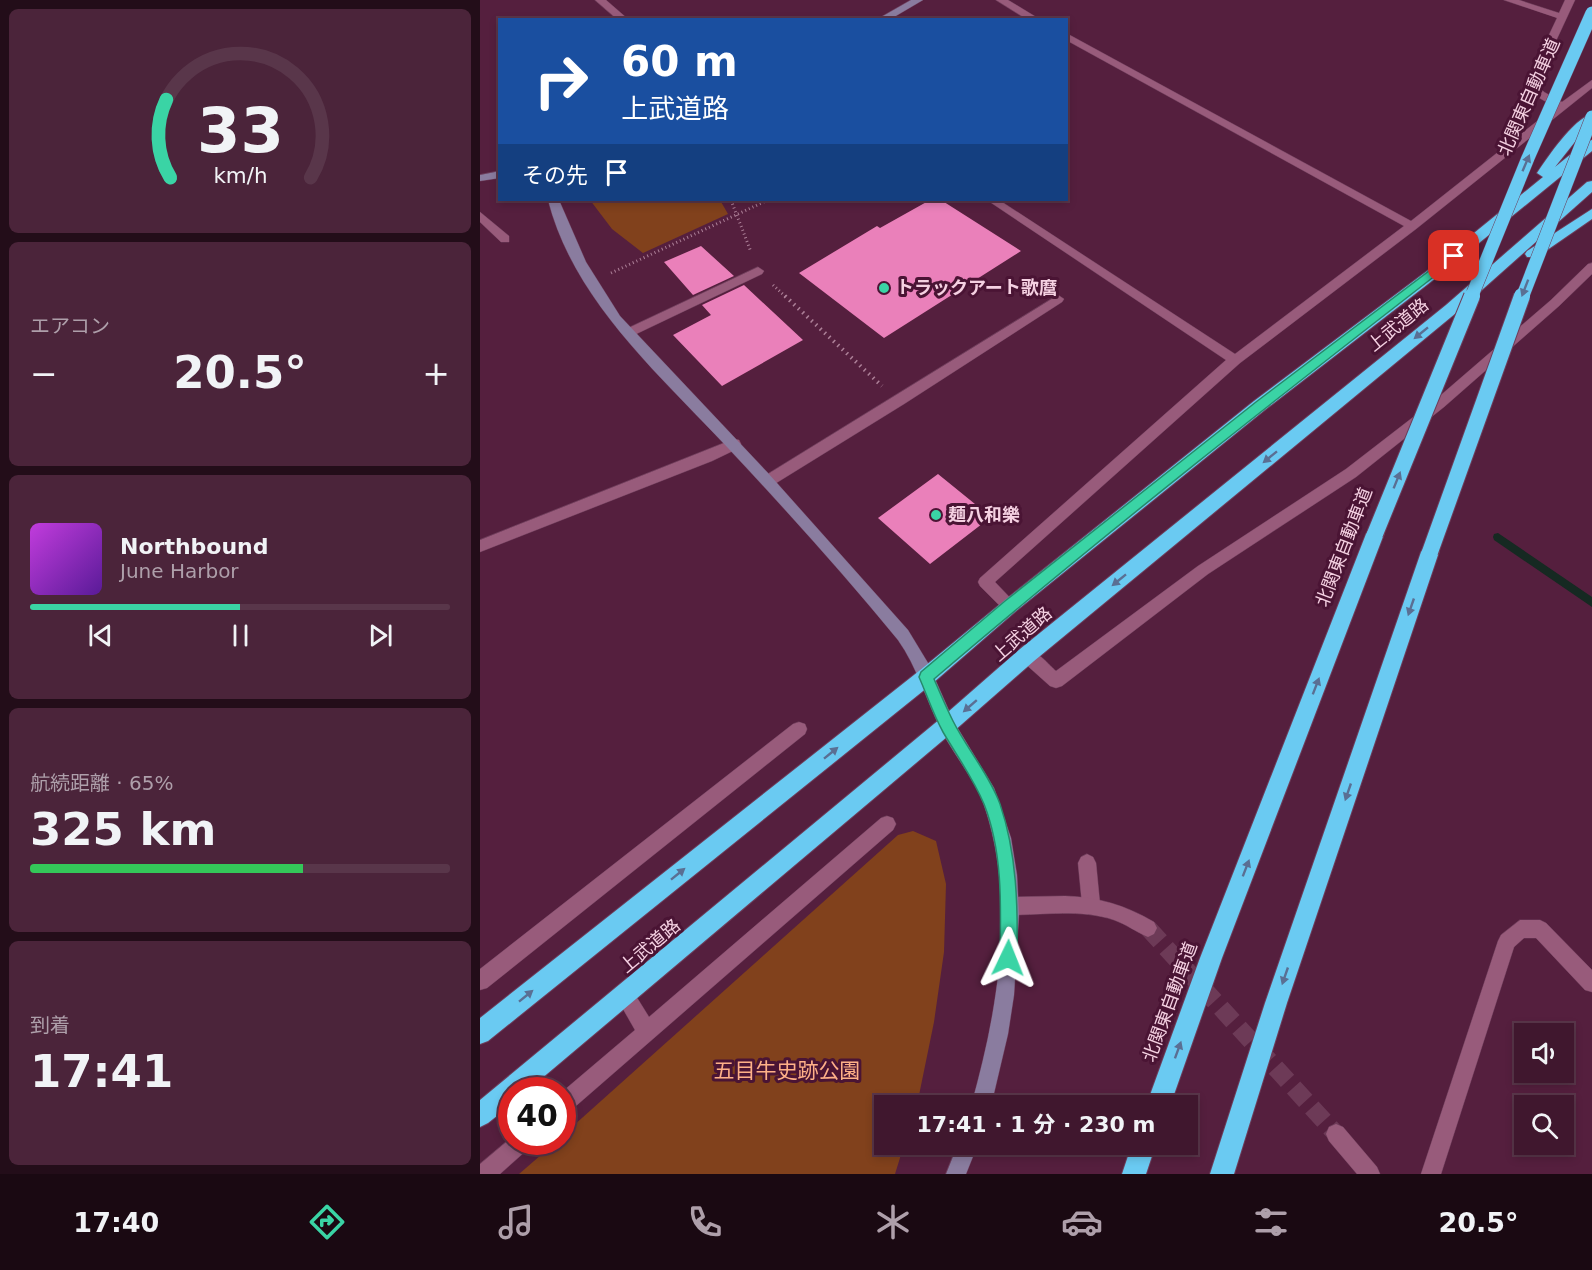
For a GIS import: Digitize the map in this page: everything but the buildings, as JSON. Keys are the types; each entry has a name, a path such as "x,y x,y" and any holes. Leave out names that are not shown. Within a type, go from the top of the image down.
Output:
{"highway":[{"name":"北関東自動車道","path":"1162,1095 1211,958 1375,534 1528,158 1592,13"},
{"path":"1526,196 1573,135 1592,117"},
{"path":"1222,1174 1276,1003 1430,552 1513,322 1592,117"},
{"name":"上武道路","path":"480,1032 926,677 1010,606 1260,405 1436,270 1592,144"},
{"name":"上武道路","path":"480,1115 947,725 1027,655 1451,309 1592,185"},
{"path":"1451,309 1592,213"},
{"path":"1134,1174 1140,1155"}],"street":[{"path":"600,0 622,18"},
{"path":"885,18 918,0"},
{"path":"1001,0 1032,18"},
{"path":"1509,0 1562,17"},
{"path":"1561,106 1540,94 1531,84 1570,0"},
{"path":"1068,37 1412,226"},
{"path":"1010,606 985,582 994,573 1235,360 1412,226 1592,83"},
{"path":"480,178 498,174"},
{"path":"553,201 569,240 601,300 628,333 768,481 904,636 926,677 947,725 978,776 992,805 1004,851 1010,906 1008,958 1002,1015 984,1095"},
{"path":"994,201 1235,360"},
{"path":"480,216 505,239"},
{"path":"1027,655 1056,681 1144,612 1203,570 1351,474 1439,404 1555,303 1592,267"},
{"path":"628,333 758,271"},
{"path":"768,481 899,402 1058,299"},
{"path":"480,546 600,496 707,457 734,444"},
{"path":"480,981 799,729"},
{"path":"576,1093 887,824"},
{"path":"1087,864 1091,904"},
{"path":"1010,906 1091,904 1131,916 1148,928"},
{"path":"1431,1174 1507,941 1520,929 1540,929 1592,983"},
{"path":"624,995 647,1032"},
{"path":"1336,1134 1370,1174"},
{"path":"484,1174 506,1155"},
{"path":"956,1174 964,1155"}],"path":[{"path":"731,201 758,271 899,402"},
{"path":"590,280 626,268 766,201"}],"green space":[{"path":"591,201 721,201 728,214 643,253 612,229"},
{"name":"五目牛史跡公園","path":"913,831 936,841 946,884 944,952 934,1022 919,1095 874,1095 874,1155 901,1155 895,1174 519,1174 541,1155 576,1155 576,1123 898,835"}],"waterway":[{"path":"1498,537 1592,603"}],"tunnel":[{"path":"1148,928 1336,1134"}],"place":[{"name":"トラックアート歌麿","path":"884,288"},
{"name":"麺八和樂","path":"936,515"}],"route":[{"path":"1008,958 1010,906 1004,851 992,805 978,776 947,725 926,677 1010,606 1260,405 1454,256"}]}
